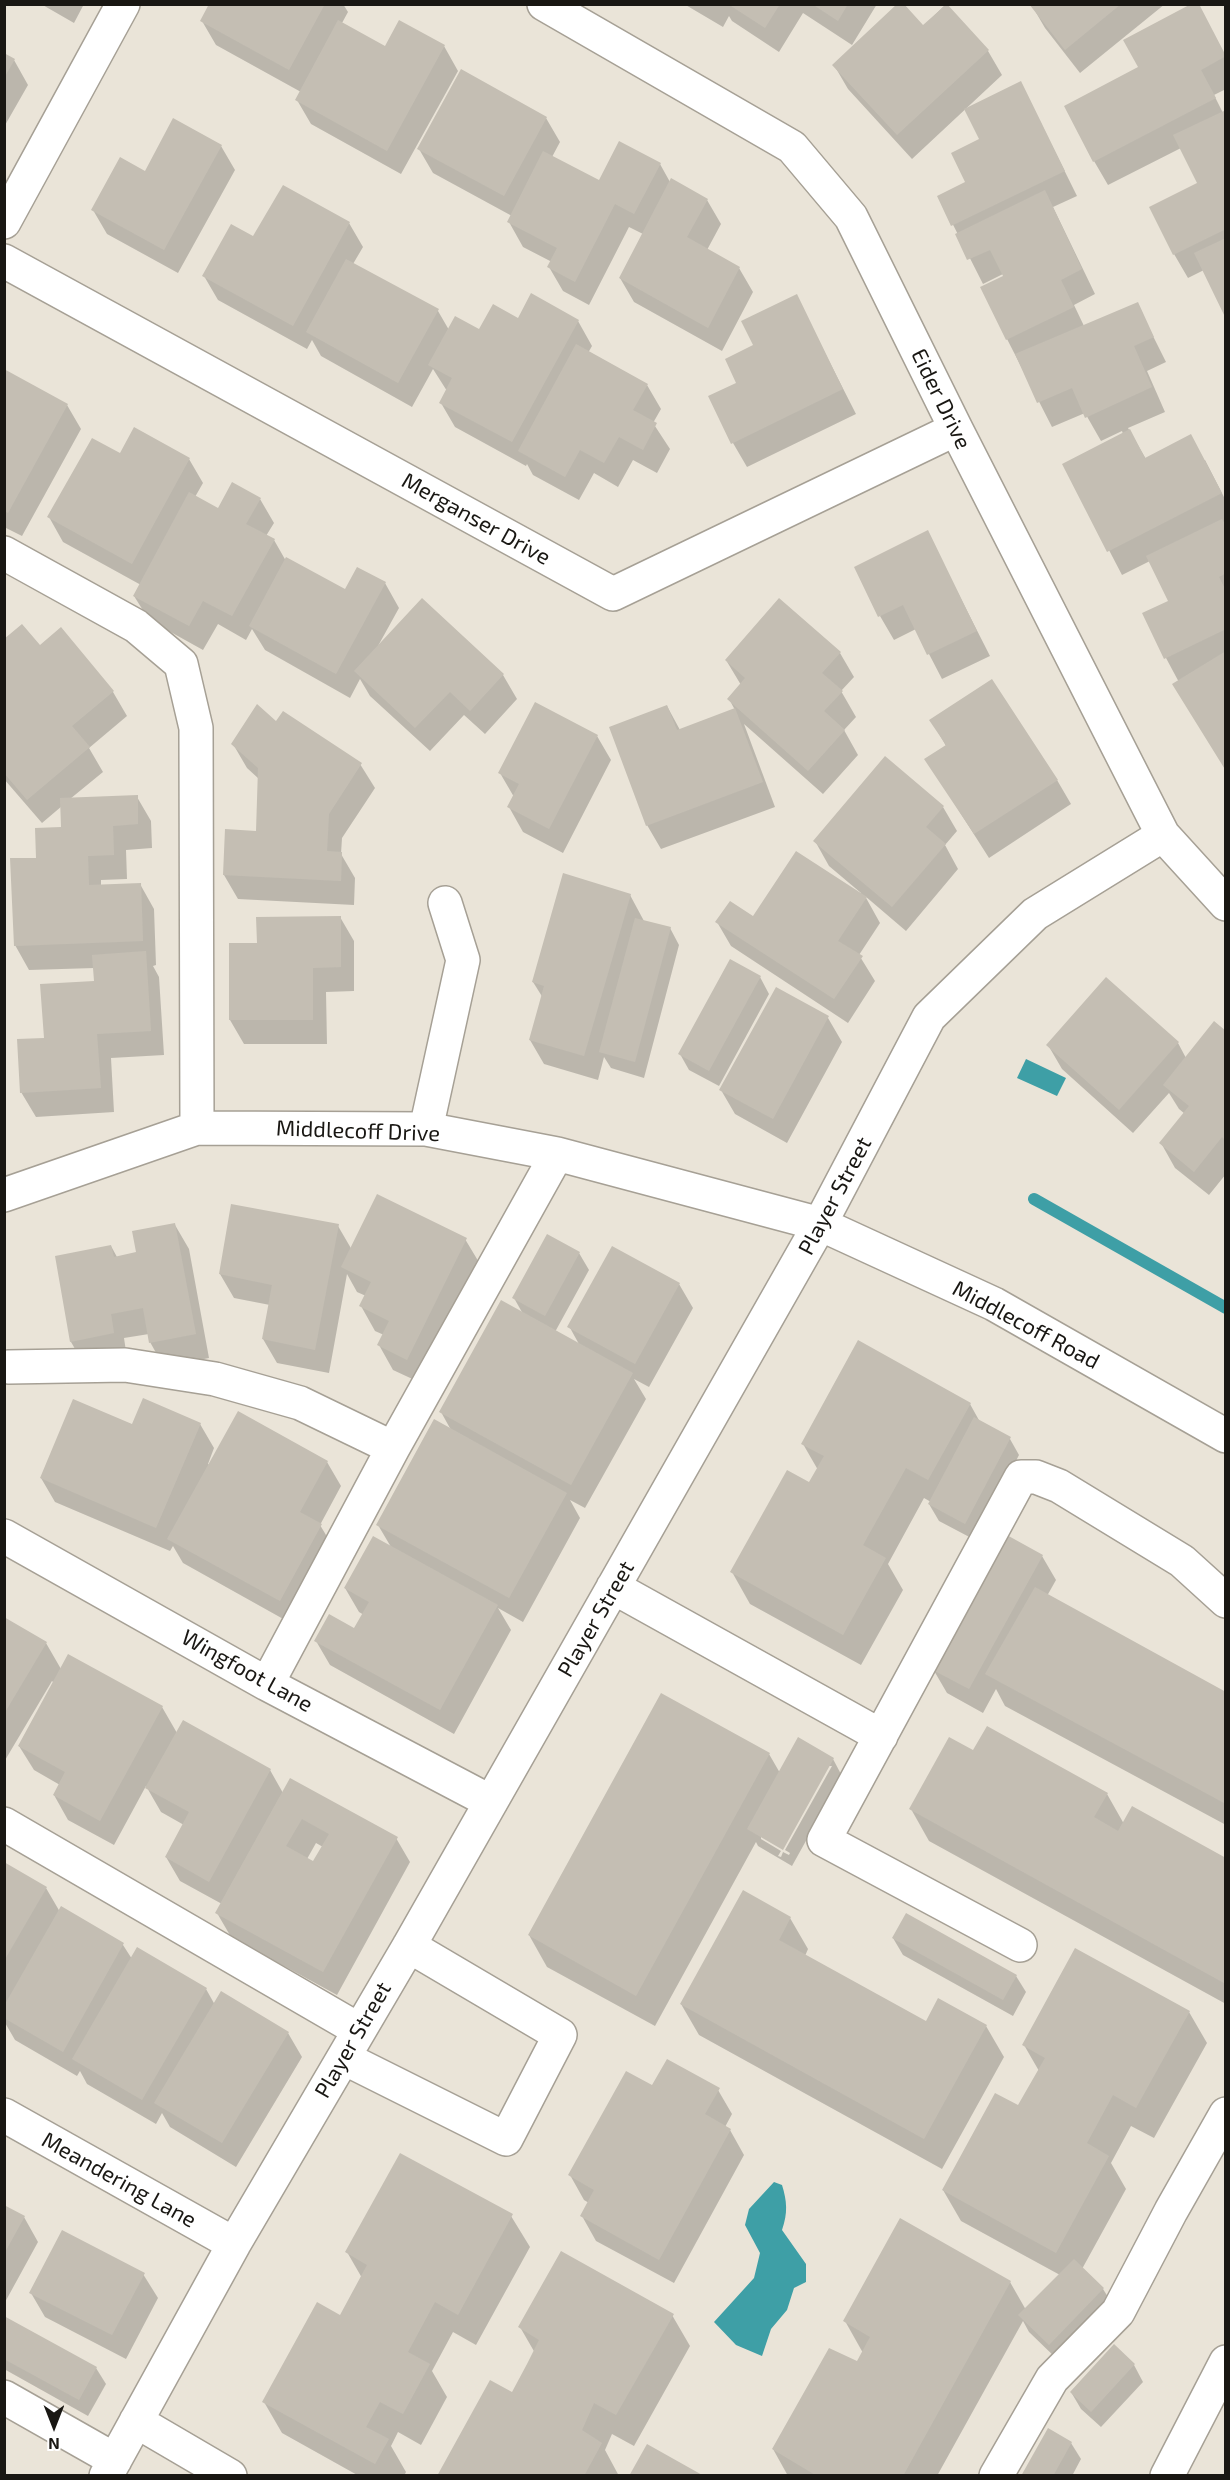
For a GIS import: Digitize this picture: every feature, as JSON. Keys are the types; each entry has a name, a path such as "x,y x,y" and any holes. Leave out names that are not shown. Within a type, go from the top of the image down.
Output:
{"street":[{"path":"4,222 123,4"},
{"name":"Eider Drive","path":"544,4 792,147 851,217 956,429 1163,835 1226,904"},
{"name":"Merganser Drive","path":"4,261 613,594 956,429"},
{"path":"4,553 136,626 181,664 196,728 197,1128"},
{"name":"Player Street","path":"110,2468 234,2244 409,1946 820,1224 929,1017 1035,914 1163,835"},
{"path":"426,1129 463,960 445,903"},
{"name":"Middlecoff Drive","path":"4,1195 197,1128 426,1129 557,1154 820,1224"},
{"path":"267,1684 393,1448 557,1154"},
{"name":"Middlecoff Road","path":"820,1224 994,1304 1226,1436"},
{"path":"6,1363 125,1365 215,1379 300,1403 393,1448"},
{"path":"1020,1945 824,1840 1021,1477 1036,1477 1059,1486 1182,1561 1226,1601"},
{"name":"Wingfoot Lane","path":"4,1536 267,1684 491,1802"},
{"path":"614,1587 880,1736"},
{"path":"4,1824 506,2139 560,2035 409,1946"},
{"path":"996,2475 1052,2379 1118,2312 1170,2211 1226,2114"},
{"name":"Meandering Lane","path":"4,2115 234,2244"},
{"path":"1167,2475 1226,2362"},
{"path":"4,2397 110,2468"},
{"path":"136,2421 230,2475"}],"water":[{"path":"1026,1059 1066,1078 1057,1096 1017,1078"},
{"path":"774,2182 782,2185 785,2196 786,2213 782,2230 806,2264 806,2282 794,2288 787,2310 771,2329 762,2356 736,2345 714,2322 754,2278 760,2253 745,2225 749,2209"}],"building":[{"path":"209,4 325,4 289,70 200,21"},
{"path":"728,4 780,4 765,28"},
{"path":"812,4 848,4 838,21"},
{"path":"897,4 904,4 923,25 947,4 989,50 897,135 832,65"},
{"path":"1029,4 1121,4 1065,50"},
{"path":"1191,4 1199,4 1226,56 1201,70 1216,98 1093,162 1064,106 1138,67 1123,40"},
{"path":"338,20 385,46 399,20 445,45 387,151 295,100"},
{"path":"4,53 15,59 4,78"},
{"path":"461,69 547,117 504,196 417,149"},
{"path":"1021,81 1065,171 951,226 937,196 965,182 951,153 979,139 964,109"},
{"path":"1226,110 1226,229 1173,255 1149,207 1197,183 1173,135"},
{"path":"173,118 222,145 164,250 91,210 120,157 145,171"},
{"path":"619,141 661,163 634,214 615,204 575,282 547,267 557,248 507,222 543,151 599,180"},
{"path":"671,178 708,199 687,237 740,267 708,328 619,278"},
{"path":"283,185 350,222 293,326 202,276 231,224 253,236"},
{"path":"1045,190 1082,269 1061,280 1074,307 1006,340 980,287 1003,276 990,250 967,260 955,234"},
{"path":"1226,238 1226,319 1194,253"},
{"path":"346,259 439,309 398,383 306,332"},
{"path":"531,293 579,320 512,442 439,403 452,378 428,365 455,316 479,329 493,304 518,318"},
{"path":"797,294 843,389 731,444 708,396 736,383 725,359 753,345 741,321"},
{"path":"1138,302 1154,337 1134,346 1152,387 1085,418 1072,388 1037,403 1015,354"},
{"path":"576,344 648,384 633,410 657,423 643,450 619,437 604,463 580,450 565,477 518,451"},
{"path":"4,369 68,404 8,513 4,511"},
{"path":"134,427 190,458 132,564 47,517 92,438 120,453"},
{"path":"1130,429 1145,458 1191,434 1222,493 1107,552 1062,464"},
{"path":"232,482 261,498 246,524 275,539 232,616 203,601 189,626 133,596 189,492 218,508"},
{"path":"1222,519 1226,526 1226,573 1219,577 1226,591 1226,629 1164,659 1142,613 1168,601 1146,556"},
{"path":"928,530 977,631 927,655 903,605 878,617 854,567"},
{"path":"286,557 345,589 357,567 386,582 336,674 249,626"},
{"path":"422,598 504,674 470,711 450,692 415,728 354,671"},
{"path":"779,598 841,652 822,673 843,691 824,711 845,730 808,771 727,699 745,678 725,660"},
{"path":"22,624 40,645 61,627 114,691 72,726 90,747 27,800 4,773 4,639"},
{"path":"1226,651 1226,771 1172,684"},
{"path":"992,679 1058,780 974,834 924,759 946,745 929,720"},
{"path":"535,702 598,735 549,829 507,807 519,784 498,773"},
{"path":"257,704 276,721 283,711 362,763 329,814 327,851 342,852 341,881 223,875 225,829 256,831 258,768 231,744"},
{"path":"667,705 677,730 735,708 763,782 646,826 609,727"},
{"path":"885,756 944,806 926,827 946,844 892,907 813,841"},
{"path":"138,795 138,824 113,826 114,855 88,856 89,885 141,883 143,941 14,946 10,858 36,858 35,828 61,827 60,798"},
{"path":"796,851 867,897 838,941 863,956 834,999 715,922 730,901 753,916"},
{"path":"563,873 631,894 584,1056 529,1040 544,986 532,982"},
{"path":"341,916 341,967 313,968 313,1020 229,1020 229,943 257,943 256,917"},
{"path":"635,918 671,927 635,1062 599,1052"},
{"path":"146,951 151,1031 97,1034 101,1088 20,1093 17,1039 44,1038 40,984 94,981 92,955"},
{"path":"730,959 761,976 709,1071 678,1054"},
{"path":"1106,977 1179,1042 1119,1110 1046,1045"},
{"path":"776,987 829,1016 773,1119 719,1090"},
{"path":"1214,1021 1226,1031 1226,1141 1222,1137 1194,1172 1159,1143 1189,1106 1163,1085"},
{"path":"377,1194 467,1238 407,1360 377,1345 389,1321 359,1306 371,1282 341,1267"},
{"path":"231,1204 339,1224 315,1350 262,1339 272,1285 219,1274"},
{"path":"175,1223 196,1334 149,1343 143,1308 111,1314 114,1333 70,1342 55,1256 111,1245 114,1257 136,1252 132,1231"},
{"path":"547,1234 580,1252 545,1316 512,1298"},
{"path":"612,1246 680,1283 635,1364 567,1327"},
{"path":"501,1300 633,1373 571,1485 439,1412"},
{"path":"858,1340 971,1403 928,1480 906,1468 863,1545 886,1558 843,1635 730,1572 787,1470 809,1482 824,1456 801,1444"},
{"path":"143,1398 201,1423 156,1528 40,1478 73,1399 132,1424"},
{"path":"238,1411 328,1461 300,1512 322,1524 280,1601 167,1539"},
{"path":"974,1417 1011,1437 965,1524 928,1504"},
{"path":"434,1419 567,1493 509,1598 376,1525"},
{"path":"1005,1534 1043,1555 969,1689 931,1669"},
{"path":"373,1536 498,1605 440,1710 314,1641 329,1614 354,1628 369,1602 344,1588"},
{"path":"1035,1587 1226,1692 1226,1804 985,1674"},
{"path":"4,1617 47,1642 4,1714"},
{"path":"68,1654 163,1706 100,1821 53,1795 65,1772 18,1746"},
{"path":"661,1693 770,1753 636,1996 528,1935"},
{"path":"183,1720 271,1769 209,1882 165,1857 189,1812 145,1788"},
{"path":"987,1726 1108,1793 1094,1817 1118,1831 1132,1806 1226,1858 1224,1983 909,1809 949,1737 973,1750"},
{"path":"798,1737 834,1758 783,1850 747,1829"},
{"path":"290,1778 398,1837 323,1972 215,1913","holes":["302,1819 329,1834 313,1861 286,1846"]},
{"path":"4,1862 47,1887 4,1961"},
{"path":"743,1890 791,1917 779,1940 926,2021 938,1998 987,2025 924,2139 680,2004"},
{"path":"61,1906 124,1943 63,2052 4,2018 4,2006"},
{"path":"906,1913 1017,1975 1003,2000 892,1938"},
{"path":"137,1947 207,1988 142,2100 72,2059"},
{"path":"1075,1948 1190,2011 1136,2108 1113,2095 1087,2143 1109,2156 1056,2253 942,2190 995,2093 1018,2105 1045,2058 1022,2045"},
{"path":"221,1991 289,2032 222,2143 154,2103"},
{"path":"667,2059 720,2088 705,2114 731,2129 659,2260 580,2216 594,2190 568,2175 626,2071 652,2085"},
{"path":"400,2153 513,2214 458,2315 435,2302 408,2352 430,2364 403,2414 380,2402 366,2427 389,2439 375,2464 262,2402 317,2302 340,2315 367,2265 345,2252"},
{"path":"4,2205 25,2216 4,2254"},
{"path":"900,2218 1011,2281 903,2476 817,2476 772,2449 829,2348 857,2361 870,2337 843,2321"},
{"path":"62,2230 145,2273 112,2335 29,2293"},
{"path":"561,2251 674,2314 616,2415 594,2403 582,2430 602,2443 584,2476 437,2476 490,2380 512,2392 539,2340 518,2327"},
{"path":"1074,2259 1104,2288 1049,2345 1018,2315"},
{"path":"4,2316 97,2367 79,2400 4,2359"},
{"path":"1114,2344 1135,2364 1091,2412 1070,2392"},
{"path":"1048,2428 1072,2442 1053,2476 1021,2476"},
{"path":"647,2444 704,2476 629,2476"}],"waterway":[{"path":"1034,1199 1226,1308"}]}
